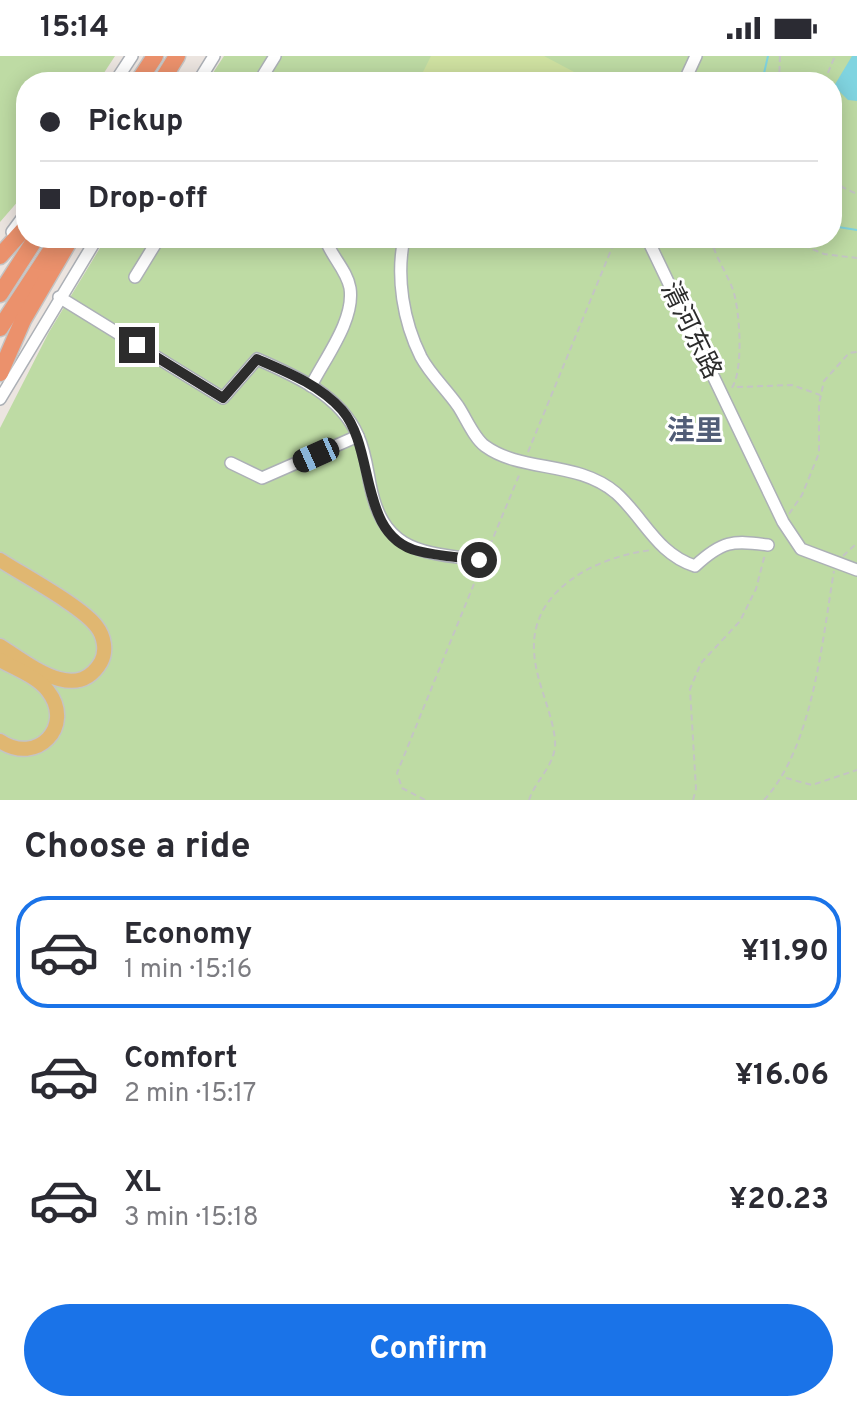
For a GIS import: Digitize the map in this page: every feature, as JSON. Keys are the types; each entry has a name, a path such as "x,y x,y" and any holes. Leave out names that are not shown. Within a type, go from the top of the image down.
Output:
{"highway":[{"path":"0,256 16,238"},
{"path":"0,294 30,248"},
{"path":"0,328 52,248"},
{"path":"0,373 23,320 65,248"}],"main road":[{"path":"0,560 90,619 102,636 105,650 93,672 72,682 55,679 0,646"},
{"path":"0,660 46,687 56,704 58,720 47,742 36,747 22,750 0,741"}],"street":[{"path":"0,246 16,226"},
{"path":"0,399 91,248"},
{"path":"135,277 153,248"},
{"path":"311,386 349,311 350,286 328,248"},
{"path":"402,248 399,262 406,315 422,358 484,445 524,463 557,466 594,480 616,494 676,560 695,566 717,546 740,541 768,545"},
{"name":"清河东路","path":"652,248 783,522 801,549 836,563"},
{"path":"59,297 223,398 257,359 311,386 342,410 358,436 379,519 394,536 415,551 479,560"},
{"path":"231,463 262,478 358,436"},
{"path":"836,563 857,570"}],"path":[{"path":"425,800 402,788 397,773 612,248"},
{"path":"715,248 735,294 740,334 735,386 724,397"},
{"path":"809,248 824,254 857,258"},
{"path":"783,522 802,495 819,453 824,381 849,353 857,352"},
{"path":"735,386 748,389 792,385 821,395"},
{"path":"764,800 784,778 809,704 836,563 857,543"},
{"path":"693,800 696,789 690,689 701,663 740,621 756,589 768,545"},
{"path":"529,800 533,788 551,763 555,741 534,650 539,617 559,588 599,563 630,553 665,549"},
{"path":"784,778 812,785 857,770"}],"green space":[{"path":"0,56 115,56 105,72 16,72 16,204 0,222"},
{"path":"224,56 857,56 857,800 0,800 0,428 49,332 100,248 842,248 842,72 214,72"},
{"path":"431,56 544,56 574,72 423,72"}],"water":[{"path":"852,56 857,56 857,101 848,100 842,94 842,73"}],"waterway":[{"path":"764,72 768,56"},
{"path":"842,228 857,230"}],"district":[{"name":"洼里","path":"695,430"}],"route":[{"path":"137,345 223,398 257,359 294,375 318,390 342,410 358,436 379,519 394,536 415,551 479,560"}]}
